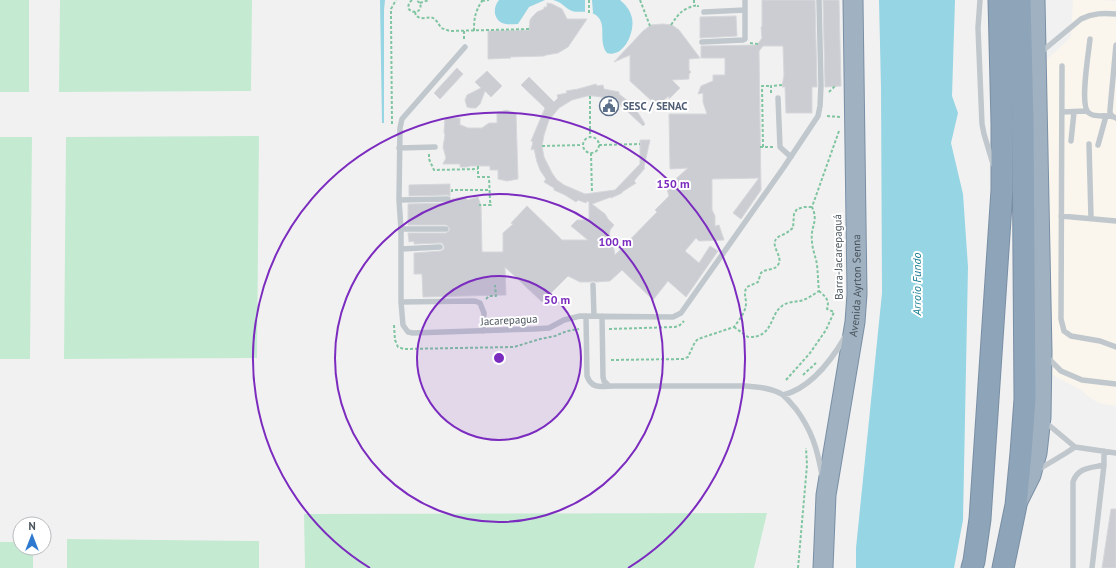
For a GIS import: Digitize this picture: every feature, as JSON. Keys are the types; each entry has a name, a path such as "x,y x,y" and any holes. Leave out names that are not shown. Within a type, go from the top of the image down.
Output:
{"highway":[{"name":"Avenida Ayrton Senna","path":"823,568 826,495 855,322 857,294 853,0"},
{"path":"973,565 981,511 1002,190 1000,0"},
{"path":"1004,568 1016,504 1025,399 1024,129 1020,0"},
{"path":"1016,504 1031,475 1037,453 1041,418 1042,352 1035,0"}],"lane":[{"path":"702,42 743,40 745,37 745,0"},
{"path":"778,98 780,147 791,156 818,116 820,106 819,0"},
{"path":"980,0 978,28 982,124 1002,190"},
{"path":"704,12 745,10"},
{"path":"1035,57 1081,19 1088,15 1102,12 1116,14"},
{"path":"1086,111 1084,99 1090,39"},
{"path":"1114,117 1110,113 1110,110 1116,45"},
{"path":"465,47 402,119 399,148 401,302 475,301 480,303 484,313 483,331"},
{"path":"1062,66 1061,319 1064,331 1071,336 1100,341 1116,347"},
{"path":"1062,112 1086,111 1092,115 1114,117"},
{"path":"1071,141 1074,112"},
{"path":"1098,145 1106,116"},
{"path":"1089,144 1092,218"},
{"path":"399,148 432,148"},
{"name":"Jacarepagua","path":"401,302 403,325 408,332 413,333 549,328 572,318 586,316 673,317 681,313 685,308 791,156"},
{"path":"399,200 448,199"},
{"path":"1061,216 1116,221"},
{"path":"401,229 446,229"},
{"path":"401,249 440,247"},
{"path":"593,285 594,316"},
{"path":"586,316 587,376 589,382 593,385 744,386 763,388 783,395 794,407 809,430 819,457 826,495"},
{"path":"602,316 603,379 609,386"},
{"path":"783,395 799,389 815,376 836,353 855,322"},
{"path":"1042,352 1061,370 1082,380 1116,384"},
{"path":"1041,418 1075,446 1116,453"},
{"path":"1031,475 1075,446"},
{"path":"1092,568 1104,465 1104,451"},
{"path":"1073,568 1073,482 1078,472 1104,465"}],"path":[{"path":"412,0 409,3 408,8 415,12 416,16 434,18 444,30 474,31 530,29"},
{"path":"416,0 420,3"},
{"path":"420,3 428,0"},
{"path":"474,31 476,12 482,1 489,0"},
{"path":"589,0 589,13"},
{"path":"640,0 650,26"},
{"path":"694,0 694,6"},
{"path":"415,12 420,9 420,3"},
{"path":"671,25 684,10 694,6 698,6 698,12 704,12"},
{"path":"771,86 762,86 762,147 780,147"},
{"path":"828,95 834,86"},
{"path":"590,96 590,137"},
{"path":"827,109 827,116 840,117 840,122"},
{"path":"786,380 810,353 826,330 834,312 827,309 828,299 819,291 817,264 812,240 815,214 812,207 840,127"},
{"path":"594,137 599,145 597,150 591,153 585,151 582,145 584,139 594,137"},
{"path":"599,145 640,144"},
{"path":"542,146 582,145"},
{"path":"432,148 430,159 434,170 478,169"},
{"path":"591,153 592,193"},
{"path":"478,166 478,177 489,177 491,205 479,205"},
{"path":"448,199 452,199 452,190 490,190"},
{"path":"602,360 683,360 688,357 698,339 734,327 745,308 746,302 744,294 747,287 758,282 761,274 765,271 776,268 779,263 780,258 775,248 776,239 793,228 794,214 797,210 812,207"},
{"path":"480,303 489,296 496,296 496,285"},
{"path":"734,327 748,337 756,337 769,328 777,310 783,305 801,301 819,291"},
{"path":"394,325 395,340 398,347 404,349 514,348 567,331 586,329"},
{"path":"799,389 804,374 820,359"},
{"path":"798,568 807,465 806,447"}],"shaded area":[{"path":"1073,0 1116,1 1116,406 1099,403 1081,390 1047,372 1042,64 1071,37"}],"green space":[{"path":"0,0 29,0 29,92 0,92"},
{"path":"60,0 252,0 251,91 59,92"},
{"path":"259,136 257,358 64,359 66,137"},
{"path":"0,137 32,137 30,359 0,359"},
{"path":"767,513 754,568 305,568 304,514"},
{"path":"67,539 259,541 259,568 67,568"},
{"path":"0,542 12,542 12,556 33,556 33,568 0,568"}],"water":[{"path":"380,0 385,0 384,123 382,123"},
{"path":"499,0 545,0 529,7 518,24 506,24 499,21 495,12"},
{"path":"553,0 620,0 628,8 632,18 632,30 627,43 618,52 613,54 607,53 603,43 601,22 598,17 589,12 572,11 559,2"},
{"name":"Arroio Fundo","path":"879,0 955,0 952,96 958,113 951,143 963,194 968,267 963,520 954,568 856,568 856,548 882,293"}],"pier":[{"path":"585,0 592,0 593,13 585,13"}],"building":[{"path":"762,0 815,0 817,87 812,87 812,113 786,113 785,87 782,87 784,75 783,46 763,46 759,51 761,190 741,219 733,213 759,178 712,179 712,210 715,216 715,226 719,225 724,240 699,241 696,238 685,251 699,263 710,246 718,251 686,297 668,281 653,300 622,270 610,281 580,282 568,276 542,302 505,267 506,295 423,297 422,274 414,274 414,253 441,251 444,249 444,246 442,243 414,244 414,241 409,242 408,233 446,233 450,229 446,225 408,225 408,204 448,203 451,202 452,199 462,197 466,197 467,200 478,197 481,206 482,252 503,252 503,233 513,224 511,223 527,206 562,240 588,240 571,226 577,220 589,220 589,202 587,201 586,203 578,200 576,202 554,190 554,188 544,182 546,179 540,170 534,149 531,150 533,142 531,141 545,108 521,85 529,77 554,102 558,98 557,95 567,93 566,91 596,84 597,86 603,85 604,89 619,92 619,94 628,101 630,100 645,124 643,126 614,99 587,96 572,100 559,108 549,120 544,135 542,146 544,157 552,173 557,180 564,185 585,194 615,190 640,164 640,140 650,140 645,168 634,181 636,183 622,193 592,204 605,214 614,225 610,230 609,237 612,240 615,255 657,212 655,210 669,196 667,189 669,185 688,168 670,169 669,114 707,114 703,102 703,93 698,94 701,86 713,81 713,75 725,75 725,58 701,58 701,46 757,45 762,38"},
{"path":"823,0 839,0 841,86 825,87"},
{"path":"547,3 562,9 567,19 587,19 568,47 558,53 544,56 488,59 488,31 529,30 530,20 532,17 537,12 544,9 544,7 547,7"},
{"path":"736,16 737,36 700,38 700,17"},
{"path":"651,25 672,25 679,30 700,58 689,59 689,70 691,72 689,74 689,79 672,80 680,88 669,99 669,96 659,104 654,103 630,81 630,55 614,62 643,31"},
{"path":"457,68 463,74 440,99 434,93"},
{"path":"487,71 502,86 491,97 485,91 480,104 476,108 467,107 465,100 467,95 481,88 475,82"},
{"path":"506,110 516,113 518,179 507,181 498,179 498,170 490,170 490,166 460,167 460,164 443,164 446,158 443,147 445,118 460,118 460,125 468,128 482,128 489,123 497,123 497,113"},
{"path":"450,184 450,196 409,196 409,185"},
{"path":"1111,509 1116,509 1116,568 1102,568"}],"place":[{"name":"SESC / SENAC","path":"609,106"}]}
